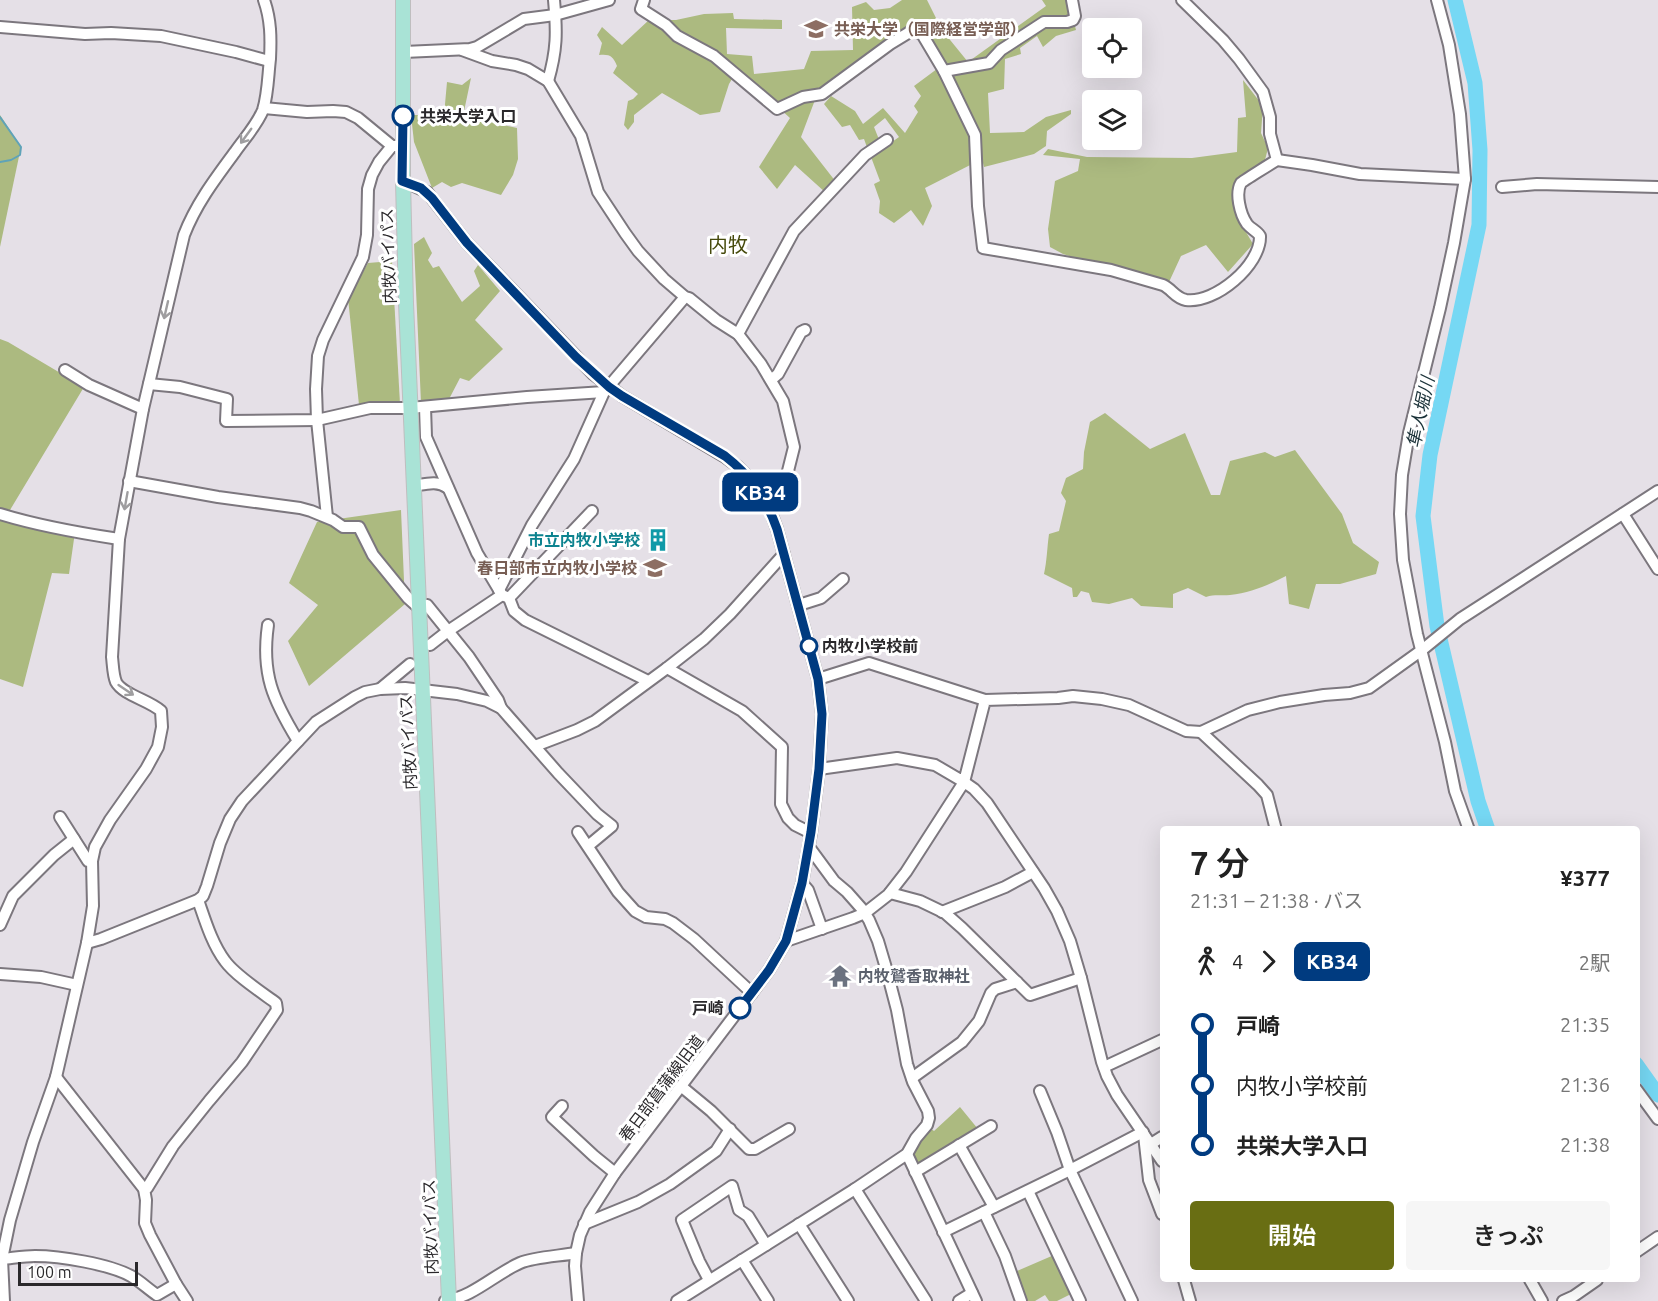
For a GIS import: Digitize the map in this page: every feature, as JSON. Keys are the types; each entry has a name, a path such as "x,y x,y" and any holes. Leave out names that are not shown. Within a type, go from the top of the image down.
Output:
{"main road":[{"name":"内牧バイパス","path":"403,0 404,52 397,146 402,181 417,407 413,486 423,606 423,691 448,1301"}],"street":[{"path":"4,1301 2,1259 10,1220 29,1153 56,1077 87,943 93,906 92,861 95,847 110,820 146,769 158,747 162,727 160,711 154,705 122,689 114,675 112,657 119,539 143,409 184,235 206,190 252,129 264,108 271,39 270,21 264,0"},
{"path":"548,81 557,42 554,0"},
{"path":"404,52 462,50 477,47 524,19 555,15 609,0"},
{"path":"644,0 641,9 666,25 677,36 714,56 777,109 803,97 822,94 913,30 922,34 944,71 975,135 978,206 983,248 1111,270 1163,285 1181,298 1195,300 1204,298 1220,290 1244,272 1257,251 1260,236 1248,226 1239,209 1240,185 1243,180 1259,173 1277,160 1360,174 1465,179"},
{"path":"944,71 989,63 1001,50 1044,22 1072,20 1075,16 1072,0"},
{"path":"1182,0 1223,40 1263,92 1270,117 1270,134 1277,160"},
{"path":"1437,0 1449,45 1459,104 1465,179 1454,243 1409,433 1402,475 1400,514 1403,560 1417,634 1455,790 1468,826"},
{"path":"0,27 85,34 161,36 236,51 269,61"},
{"path":"462,50 492,61 528,69 548,81 581,136 598,192 638,251 664,279 685,297 738,334 771,380 783,401 794,447 788,471 770,510"},
{"path":"264,108 346,112 397,146 379,162 372,175 368,189 368,235 363,257 323,340 318,356 317,420 327,518"},
{"path":"738,334 794,231 865,155 887,140"},
{"name":"春日部菖蒲線旧道","path":"402,181 427,192 467,243 606,390 725,456 757,488 770,510 799,605 818,679 822,714 819,769 809,847 786,941 769,970 615,1173 593,1207 584,1224 576,1253 578,1301"},
{"path":"1502,187 1537,184 1658,187"},
{"path":"503,594 532,525 574,459 606,390 685,297"},
{"path":"771,380 778,374 801,332 805,330"},
{"path":"65,370 90,385 143,409"},
{"path":"149,384 180,387 227,399 226,420 317,420 370,408 417,407 606,390"},
{"path":"417,407 426,437 477,553 514,611 525,620 648,681"},
{"path":"129,481 218,497 300,508 343,527 359,526 373,555 408,598 423,606 447,631 488,684 501,708 565,781 612,826 588,846"},
{"path":"413,486 442,483 448,488"},
{"path":"818,679 869,663 985,700 1073,696 1102,699 1130,705 1186,731 1201,732 1248,710 1280,702 1350,693 1369,688 1460,619 1658,491"},
{"path":"430,645 503,594 592,511"},
{"path":"0,514 66,531 119,539"},
{"path":"1623,514 1658,569"},
{"path":"535,746 596,721 667,668 704,639 730,614 784,554"},
{"path":"799,605 822,598 843,579"},
{"path":"268,625 266,663 269,683 275,700 298,741"},
{"path":"380,689 410,664"},
{"path":"667,668 742,711 782,747 781,804 788,818 795,825 811,832"},
{"path":"87,943 198,900 203,896 220,843 230,819 242,801 316,722 333,710 365,692 393,688 474,697 501,708"},
{"path":"786,941 865,913 890,893 964,782 985,700"},
{"path":"1201,732 1267,795 1275,826"},
{"path":"819,769 897,758 935,765 974,789 987,803 1057,911 1070,941 1104,1067 1117,1095 1160,1158"},
{"path":"60,816 88,861 92,861"},
{"path":"578,832 618,892 635,911 646,917 673,922 752,993"},
{"path":"1,917 13,896 54,855 74,839"},
{"path":"681,1300 906,1154 927,1125 929,1118 907,1064 897,1010 878,941 865,913 834,881 809,847"},
{"path":"942,912 1033,872"},
{"path":"802,883 808,890 822,929"},
{"path":"890,893 920,901 942,912 962,927 1030,995 1081,978"},
{"path":"144,1190 208,1101 242,1062 277,1010 276,1004 225,962 211,937 198,900"},
{"path":"0,974 41,977 77,985"},
{"path":"912,1078 962,1042 979,1021 995,989 1017,982"},
{"path":"1104,1067 1160,1041"},
{"path":"56,1077 144,1190 145,1223 150,1236 187,1301"},
{"path":"682,1087 749,1149 756,1149 789,1129"},
{"path":"1040,1091 1070,1170 1132,1301"},
{"path":"1640,1094 1658,1119"},
{"path":"562,1106 552,1117 615,1173"},
{"path":"915,1172 991,1126"},
{"path":"584,1224 638,1202 670,1184 716,1151 730,1129"},
{"path":"943,1232 1143,1132"},
{"path":"1143,1132 1149,1180 1160,1209"},
{"path":"1151,1144 1160,1138"},
{"path":"959,1145 989,1210 1021,1301"},
{"path":"906,1154 974,1297 959,1301"},
{"path":"709,1280 682,1220 732,1186 739,1210 748,1216 766,1245"},
{"path":"855,1189 926,1301"},
{"path":"1029,1191 1080,1301"},
{"path":"799,1224 848,1301"},
{"path":"1640,1249 1658,1237"},
{"path":"448,1301 462,1297 523,1262 576,1253"},
{"path":"2,1259 54,1257 98,1265 131,1276 157,1295 176,1284"},
{"path":"742,1260 768,1301"},
{"path":"1185,1282 1190,1301"},
{"path":"1531,1282 1542,1301"},
{"path":"1563,1301 1594,1282"}],"green space":[{"path":"902,0 927,0 942,30 968,62 1046,6 1042,0 1068,0 1076,30 1056,36 1043,47 1037,36 1020,48 1021,54 1005,59 1004,89 988,93 990,133 1024,132 1046,117 1071,110 1071,114 1047,131 1046,146 1034,154 984,167 982,159 925,188 932,206 923,226 911,210 894,223 879,213 880,201 874,184 880,181 871,157 899,137 885,118 874,127 880,142 868,150 864,139 859,140 850,125 842,127 824,104 831,96 855,111 863,124 883,108 905,133 918,112 914,106 921,96 914,86 945,63 915,26 818,92 801,137 836,182 826,193 795,165 777,189 759,167 790,118 738,69 729,84 720,112 700,115 662,93 634,115 634,122 628,130 624,125 628,101 638,94 613,73 617,66 612,58 608,55 599,55 602,43 597,35 602,27 622,45 649,20 676,20 704,14 733,13 734,19 782,20 782,29 726,28 727,54 752,56 754,74 804,69 811,51 853,50 852,7 866,2 874,10 890,8"},
{"path":"471,78 463,116 517,128 518,159 513,175 501,195 462,183 451,187 442,182 432,188 414,142 411,115 444,115 447,82 462,85"},
{"path":"1243,80 1263,106 1261,133 1268,148 1265,160 1240,178 1239,220 1253,244 1228,272 1206,245 1181,256 1169,282 1107,268 1063,254 1050,247 1048,229 1055,181 1078,171 1080,159 1043,155 1048,149 1087,157 1192,158 1237,152 1238,118 1246,117"},
{"path":"0,115 21,147 0,247"},
{"path":"424,237 432,253 428,260 433,268 439,266 462,302 480,286 474,271 478,265 500,291 475,320 503,349 469,381 460,378 448,401 421,403 414,244"},
{"path":"392,261 400,404 359,405 348,298 368,263"},
{"path":"0,339 84,387 7,515 75,532 69,574 52,573 23,687 0,679"},
{"path":"1105,413 1150,449 1185,433 1211,495 1220,495 1230,461 1265,452 1275,457 1295,450 1342,514 1353,543 1379,562 1376,574 1340,584 1316,584 1309,609 1289,604 1286,576 1252,590 1230,595 1206,597 1188,588 1173,594 1173,608 1141,606 1132,598 1109,604 1092,602 1089,593 1081,591 1077,597 1073,597 1072,588 1044,574 1049,534 1059,531 1066,501 1061,493 1066,478 1083,469 1090,422"},
{"path":"401,510 405,604 309,686 288,641 318,605 289,583 317,522"},
{"path":"960,1107 978,1129 919,1166 914,1162 916,1145 930,1128 934,1131"},
{"path":"1054,1255 1073,1293 1057,1301 1049,1301 1045,1295 1035,1301 1027,1301 1017,1271"}],"waterway":[{"name":"隼人堀川","path":"1455,0 1475,83 1480,150 1479,225 1430,455 1423,516 1437,626 1478,801 1487,826"},
{"path":"0,117 21,147 20,155 0,162"},
{"name":"隼人堀川","path":"1640,1070 1658,1095"}],"bus line":[{"name":"KB34","path":"403,116 402,181 427,192 467,243 594,374 641,408 725,456 748,477 770,510 799,605 818,679 822,714 819,769 802,883 786,941 769,970 740,1008"}],"place":[{"name":"共栄大学（国際経営学部）","path":"816,29"},
{"name":"共栄大学入口","path":"403,116"},
{"name":"市立内牧小学校","path":"658,540"},
{"name":"春日部市立内牧小学校","path":"655,568"},
{"name":"内牧小学校前","path":"809,646"},
{"name":"内牧鷲香取神社","path":"840,976"},
{"name":"戸崎","path":"740,1008"}],"district":[{"name":"内牧","path":"728,244"}]}
